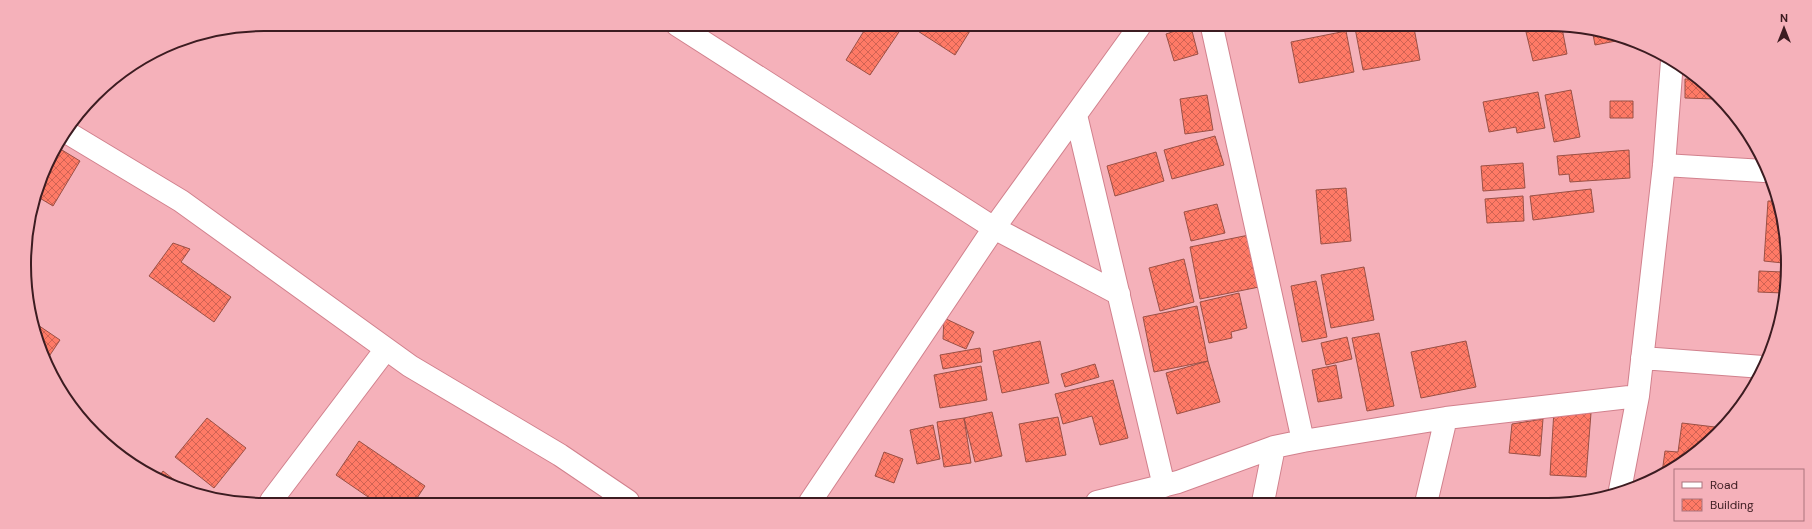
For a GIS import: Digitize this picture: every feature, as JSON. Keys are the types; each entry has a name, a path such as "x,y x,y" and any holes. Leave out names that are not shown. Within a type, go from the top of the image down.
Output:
{"street":[{"path":"686,31 994,228 1118,294"},
{"path":"813,498 994,228 1136,31"},
{"path":"1213,31 1303,440"},
{"path":"1621,487 1638,396 1664,165 1672,67"},
{"path":"1076,115 1164,486"},
{"path":"70,134 181,201 410,366 560,456 623,498"},
{"path":"1664,165 1761,171"},
{"path":"273,498 386,349"},
{"path":"1642,358 1758,367"},
{"path":"1127,498 1178,482 1274,447 1303,440 1446,418 1638,396"},
{"path":"1427,498 1446,418"},
{"path":"1264,498 1274,447"}],"building":[{"path":"864,31 900,31 870,75 846,60"},
{"path":"918,31 970,31 955,55"},
{"path":"1175,31 1192,31 1198,54 1174,61 1166,34"},
{"path":"1346,31 1354,72 1299,83 1291,42"},
{"path":"1356,31 1415,31 1420,60 1363,70"},
{"path":"1563,31 1567,54 1533,61 1526,32"},
{"path":"1593,35 1616,41 1595,45"},
{"path":"1685,79 1690,79 1713,99 1685,98"},
{"path":"1571,90 1580,137 1554,142 1545,95"},
{"path":"1538,92 1545,128 1517,133 1516,127 1489,132 1483,102"},
{"path":"1207,95 1213,130 1185,134 1180,99"},
{"path":"1610,101 1633,101 1633,118 1610,118"},
{"path":"1215,136 1224,165 1172,179 1164,150"},
{"path":"61,150 80,161 53,206 40,198 43,189"},
{"path":"1629,150 1630,178 1570,182 1569,174 1559,175 1557,156"},
{"path":"1156,152 1164,181 1115,196 1107,166"},
{"path":"1523,163 1525,188 1483,191 1481,166"},
{"path":"1346,188 1351,241 1321,244 1316,190"},
{"path":"1591,189 1594,212 1533,220 1530,196"},
{"path":"1523,196 1524,221 1487,223 1485,199"},
{"path":"1768,201 1772,201 1777,219 1781,249 1781,263 1764,261"},
{"path":"1217,204 1225,233 1191,241 1184,212"},
{"path":"1249,235 1259,287 1200,299 1190,247"},
{"path":"173,243 190,249 181,262 231,297 214,322 149,276"},
{"path":"1184,259 1194,302 1160,311 1149,268"},
{"path":"1364,267 1374,320 1331,328 1321,275"},
{"path":"1759,271 1781,272 1779,293 1758,292"},
{"path":"1316,281 1327,337 1302,342 1291,286"},
{"path":"1239,293 1247,328 1231,332 1232,338 1209,343 1200,302"},
{"path":"1197,306 1208,361 1154,372 1143,317"},
{"path":"944,318 974,332 966,349 943,339"},
{"path":"39,326 60,340 50,356"},
{"path":"1379,333 1394,406 1367,411 1352,338"},
{"path":"1347,337 1352,359 1326,365 1321,343"},
{"path":"1040,341 1049,383 1002,393 993,351"},
{"path":"1466,341 1476,387 1421,398 1411,352"},
{"path":"980,348 982,362 943,369 940,355"},
{"path":"1208,361 1220,402 1177,414 1166,373"},
{"path":"1095,364 1099,377 1065,387 1061,374"},
{"path":"1336,365 1342,398 1318,402 1312,370"},
{"path":"981,366 987,400 940,408 934,375"},
{"path":"1113,380 1128,438 1100,445 1092,416 1063,424 1055,394"},
{"path":"1554,410 1591,413 1586,477 1550,475"},
{"path":"992,412 1002,456 975,462 964,418"},
{"path":"1058,417 1066,455 1026,462 1019,424"},
{"path":"207,418 246,448 214,488 175,457"},
{"path":"964,418 971,463 944,467 937,422"},
{"path":"1543,419 1540,456 1509,453 1512,424"},
{"path":"1682,423 1715,427 1690,450 1663,468 1665,451 1678,452"},
{"path":"933,425 940,459 917,464 910,430"},
{"path":"359,441 425,486 417,498 370,498 336,475"},
{"path":"884,452 903,459 894,483 875,476"},
{"path":"163,471 174,480 161,474"}]}
